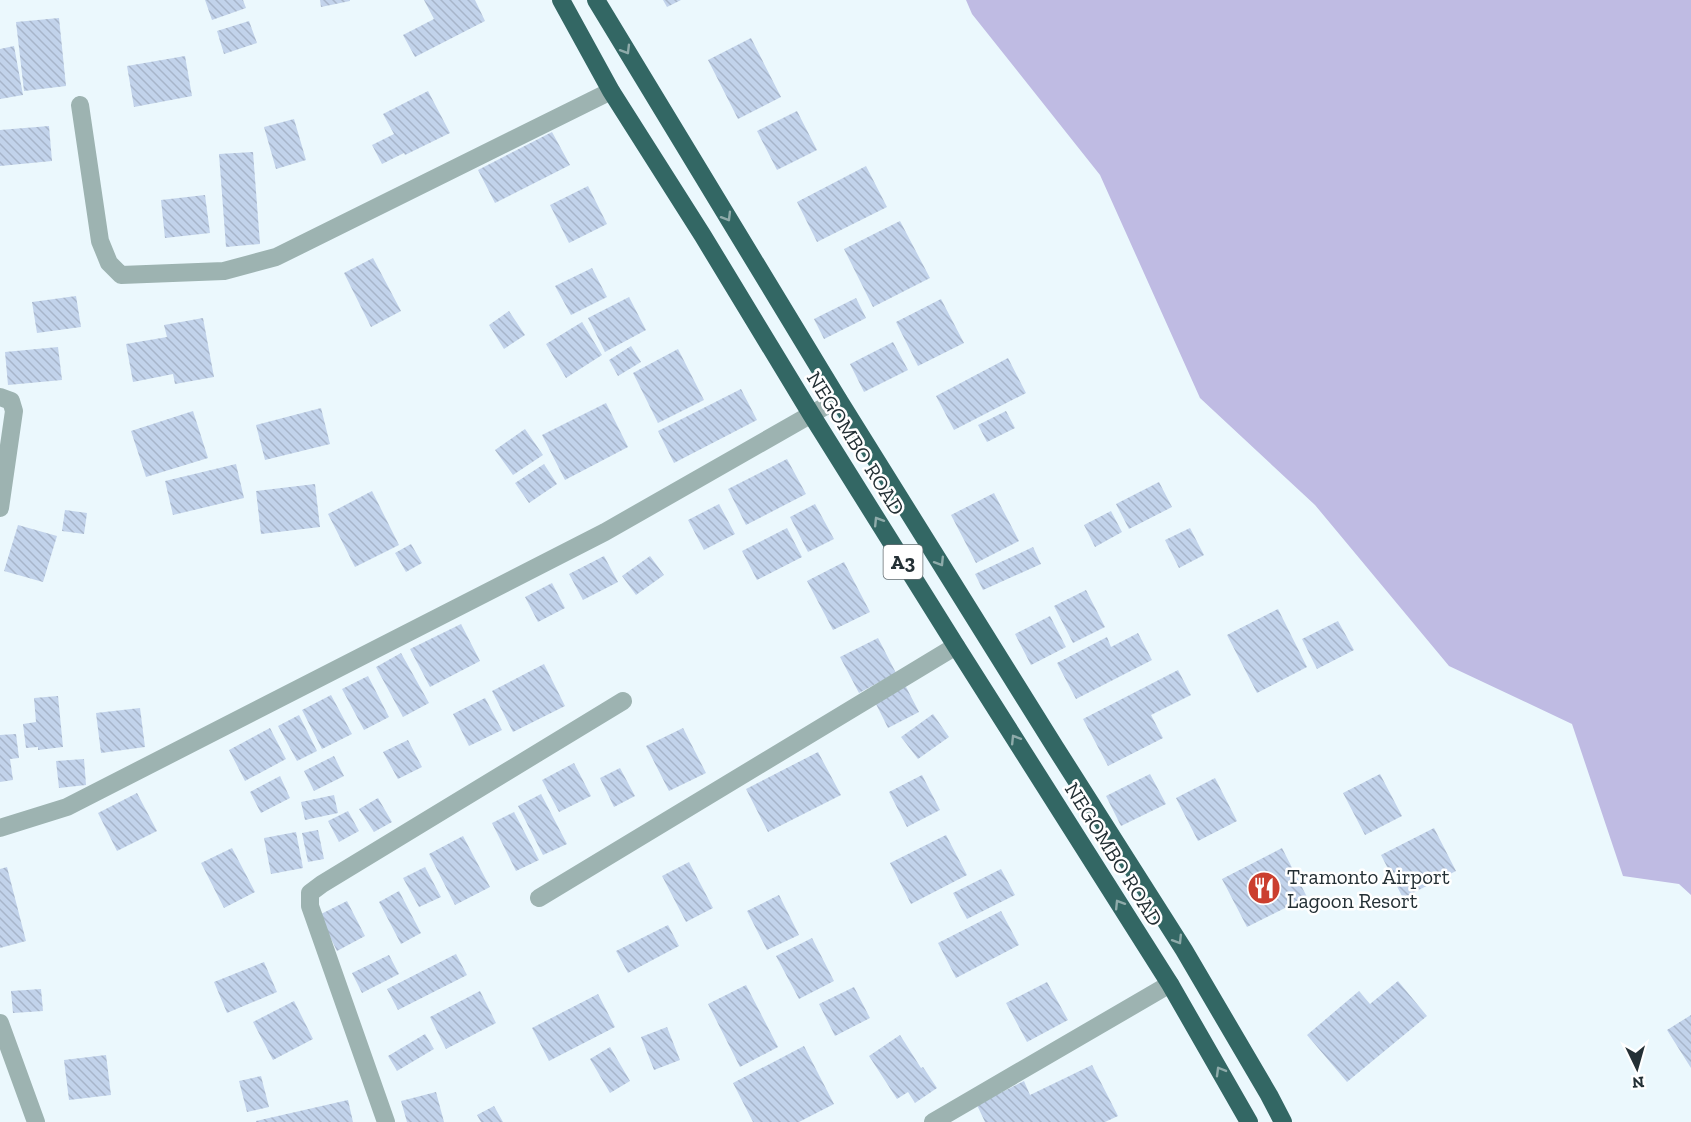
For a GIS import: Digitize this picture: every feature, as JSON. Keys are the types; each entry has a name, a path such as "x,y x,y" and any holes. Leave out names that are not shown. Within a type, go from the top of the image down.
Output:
{"highway":[{"name":"NEGOMBO ROAD","path":"561,0 611,91 956,646 1170,984 1249,1122"},
{"name":"NEGOMBO ROAD","path":"596,0 838,399 1048,737 1184,950 1283,1122"}],"street":[{"path":"80,105 100,241 109,263 121,275 224,271 276,257 611,91"},
{"path":"0,397 11,401 14,411 0,508"},
{"path":"0,828 67,807 563,554 838,399"},
{"path":"539,898 956,646"},
{"path":"386,1122 310,906 310,893 624,701"},
{"path":"933,1122 1170,984"},
{"path":"0,1023 36,1122"}],"shaded area":[{"path":"966,0 1691,0 1691,895 1679,884 1623,876 1572,724 1449,666 1315,505 1200,398 1100,175 972,14"}],"building":[{"path":"205,0 243,0 246,8 212,20"},
{"path":"320,0 350,0 350,1 321,7"},
{"path":"424,0 475,0 485,21 415,57 403,35 434,19"},
{"path":"663,0 681,0 667,7"},
{"path":"59,18 66,86 24,91 16,22"},
{"path":"249,21 257,43 224,54 217,31"},
{"path":"751,38 781,97 738,119 708,60"},
{"path":"14,46 23,95 0,99 0,49"},
{"path":"185,56 192,96 134,107 127,66"},
{"path":"428,91 450,133 382,164 372,145 394,134 383,114"},
{"path":"797,111 817,150 777,170 757,131"},
{"path":"294,119 306,160 276,169 264,127"},
{"path":"49,126 52,161 0,166 0,130"},
{"path":"552,132 570,165 495,203 478,170"},
{"path":"253,152 260,244 226,247 219,154"},
{"path":"866,166 887,207 817,242 797,202"},
{"path":"588,186 607,224 569,243 550,205"},
{"path":"205,195 210,233 165,238 161,200"},
{"path":"900,221 930,278 873,307 844,249"},
{"path":"373,258 401,311 371,327 344,273"},
{"path":"592,268 607,297 571,315 555,286"},
{"path":"76,296 81,327 37,333 32,302"},
{"path":"629,297 646,330 605,352 588,318"},
{"path":"856,298 866,318 824,339 814,319"},
{"path":"941,299 964,343 918,366 896,322"},
{"path":"509,311 525,335 504,349 489,325"},
{"path":"203,318 214,377 175,384 173,374 133,382 126,344 167,337 164,325"},
{"path":"582,322 602,355 566,378 546,344"},
{"path":"893,342 908,370 864,392 850,364"},
{"path":"631,346 641,362 618,376 609,360"},
{"path":"58,347 62,380 8,385 5,352"},
{"path":"678,349 704,400 658,423 633,373"},
{"path":"1008,358 1026,393 954,430 936,396"},
{"path":"741,389 757,420 674,463 658,431"},
{"path":"606,403 628,447 565,480 542,435"},
{"path":"321,408 330,444 265,460 256,425"},
{"path":"193,411 208,458 146,477 131,431"},
{"path":"1006,411 1015,428 987,442 978,425"},
{"path":"525,429 543,455 513,475 495,450"},
{"path":"787,459 806,494 746,525 728,489"},
{"path":"236,464 244,498 173,515 165,481"},
{"path":"544,464 557,484 529,503 515,483"},
{"path":"1159,482 1172,507 1129,529 1116,504"},
{"path":"315,484 320,527 261,534 256,491"},
{"path":"372,491 399,545 355,567 328,514"},
{"path":"994,493 1019,541 976,563 951,515"},
{"path":"719,504 735,534 704,550 688,520"},
{"path":"815,504 834,539 808,552 790,517"},
{"path":"65,510 87,513 84,534 62,531"},
{"path":"1111,511 1122,532 1095,547 1084,525"},
{"path":"18,525 57,536 43,582 4,571"},
{"path":"787,528 802,557 757,580 742,551"},
{"path":"1190,528 1204,555 1179,568 1165,540"},
{"path":"411,544 422,563 406,572 395,553"},
{"path":"1033,547 1041,564 983,590 975,574"},
{"path":"604,556 618,582 583,600 569,574"},
{"path":"650,556 664,575 636,595 622,576"},
{"path":"844,562 870,612 833,630 807,581"},
{"path":"552,583 565,608 538,622 525,597"},
{"path":"1086,590 1105,627 1073,643 1054,606"},
{"path":"1278,609 1307,667 1257,693 1227,635"},
{"path":"1050,616 1066,647 1031,665 1015,634"},
{"path":"1338,621 1354,650 1317,669 1302,639"},
{"path":"461,624 480,661 430,687 410,649"},
{"path":"1138,633 1152,660 1076,699 1057,663 1107,637 1111,647"},
{"path":"878,638 896,673 859,693 840,657"},
{"path":"401,653 429,703 403,717 376,667"},
{"path":"544,664 565,706 513,732 492,691"},
{"path":"1178,670 1191,695 1151,715 1163,738 1108,766 1083,719"},
{"path":"368,676 389,717 364,730 342,689"},
{"path":"904,683 919,712 888,728 873,698"},
{"path":"331,695 352,734 322,749 302,710"},
{"path":"58,696 63,747 38,750 38,747 26,748 23,724 36,722 34,698"},
{"path":"485,698 502,730 469,746 453,714"},
{"path":"140,708 145,747 101,753 96,713"},
{"path":"933,714 949,737 918,759 901,737"},
{"path":"299,715 317,751 297,761 278,726"},
{"path":"270,728 286,759 245,781 229,750"},
{"path":"683,728 706,773 669,791 646,746"},
{"path":"16,734 19,758 10,759 13,780 0,782 0,735"},
{"path":"408,740 422,767 398,779 383,752"},
{"path":"818,752 841,795 768,832 746,789"},
{"path":"334,756 344,776 314,791 304,771"},
{"path":"84,759 86,785 59,788 56,761"},
{"path":"574,763 591,796 559,812 542,780"},
{"path":"620,768 635,796 614,807 600,778"},
{"path":"1150,774 1166,804 1121,826 1106,796"},
{"path":"1380,774 1402,816 1365,835 1343,793"},
{"path":"922,775 940,810 907,827 889,792"},
{"path":"280,776 290,798 261,813 250,792"},
{"path":"1215,778 1237,821 1198,841 1176,798"},
{"path":"137,793 157,831 117,851 98,813"},
{"path":"541,794 567,844 543,855 518,806"},
{"path":"334,795 338,813 305,820 301,802"},
{"path":"378,798 392,822 374,832 359,809"},
{"path":"348,811 359,831 339,842 328,821"},
{"path":"514,812 539,860 516,871 492,823"},
{"path":"1434,828 1456,871 1403,898 1381,855"},
{"path":"318,830 324,859 308,862 302,833"},
{"path":"296,832 303,868 271,874 264,838"},
{"path":"946,835 967,875 911,904 890,863"},
{"path":"463,836 490,887 455,905 429,854"},
{"path":"232,848 255,892 224,908 201,863"},
{"name":"Tramonto Airport Lagoon Resort","path":"1282,848 1307,897 1247,927 1222,879"},
{"path":"689,862 713,908 686,922 662,876"},
{"path":"7,867 26,941 0,948 0,869"},
{"path":"425,867 441,897 419,907 403,878"},
{"path":"1001,869 1015,895 967,919 953,893"},
{"path":"399,891 421,933 401,944 379,902"},
{"path":"779,895 799,935 767,950 747,911"},
{"path":"347,901 365,936 337,951 319,915"},
{"path":"1001,911 1019,945 956,978 938,943"},
{"path":"668,925 679,946 628,973 616,951"},
{"path":"812,938 834,981 799,999 776,956"},
{"path":"456,954 467,975 398,1010 387,989"},
{"path":"389,955 399,974 362,993 352,973"},
{"path":"264,962 277,992 227,1013 214,982"},
{"path":"1398,981 1427,1016 1347,1082 1307,1035 1359,991 1370,1004"},
{"path":"1047,982 1068,1020 1027,1042 1006,1003"},
{"path":"746,985 778,1047 740,1067 708,1004"},
{"path":"854,987 870,1018 835,1036 819,1004"},
{"path":"41,989 43,1011 13,1013 11,991"},
{"path":"480,991 496,1023 446,1049 430,1017"},
{"path":"598,994 615,1027 549,1061 532,1028"},
{"path":"294,1001 313,1039 273,1060 253,1022"},
{"path":"1691,1015 1691,1068 1667,1030"},
{"path":"667,1027 680,1060 654,1070 641,1037"},
{"path":"425,1034 434,1049 397,1071 388,1056"},
{"path":"900,1035 937,1088 915,1103 908,1092 897,1099 869,1056"},
{"path":"804,1046 834,1104 799,1122 753,1122 733,1083"},
{"path":"610,1047 630,1081 610,1093 590,1059"},
{"path":"106,1055 111,1095 69,1100 64,1060"},
{"path":"1092,1065 1118,1116 1105,1122 985,1122 977,1105 1024,1081 1030,1095"},
{"path":"261,1076 269,1107 247,1112 239,1081"},
{"path":"436,1092 444,1122 407,1122 401,1101"},
{"path":"348,1100 353,1122 256,1122 256,1121"},
{"path":"494,1106 503,1122 481,1122 477,1115"}],"place":[{"name":"Tramonto Airport Lagoon Resort","path":"1264,888"}]}
